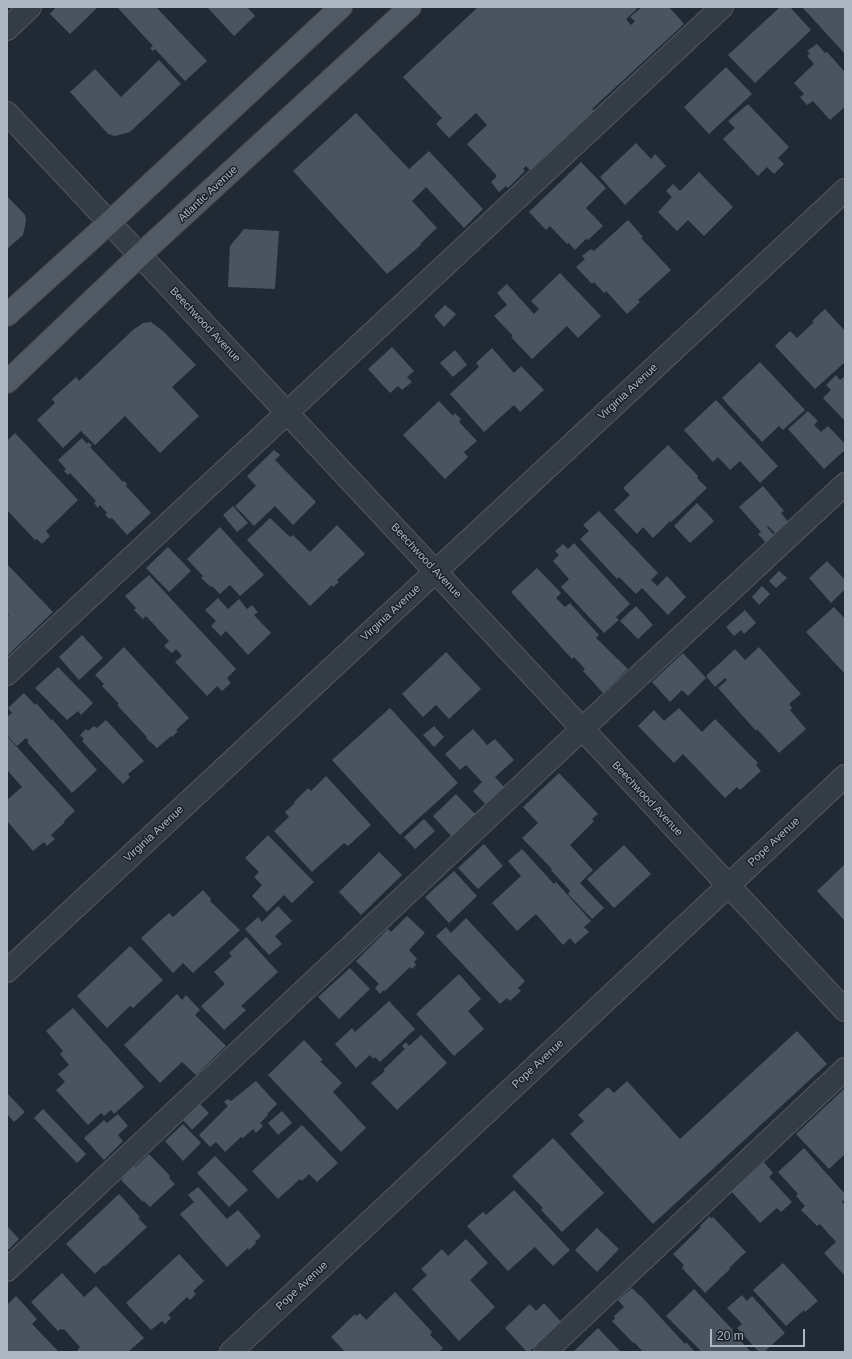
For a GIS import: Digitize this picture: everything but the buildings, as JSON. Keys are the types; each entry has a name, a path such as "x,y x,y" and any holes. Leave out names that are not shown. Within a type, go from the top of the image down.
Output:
{"main road":[{"path":"7,315 110,222 341,7"},
{"name":"Atlantic Avenue","path":"7,382 140,255 410,7"}],"street":[{"path":"7,28 30,7"},
{"path":"7,674 722,7"},
{"name":"Beechwood Avenue","path":"7,113 845,1010"},
{"name":"Virginia Avenue","path":"7,971 845,190"},
{"path":"7,1270 582,729 845,484"},
{"name":"Pope Avenue","path":"231,1352 845,776"},
{"path":"545,1352 845,1069"}]}
